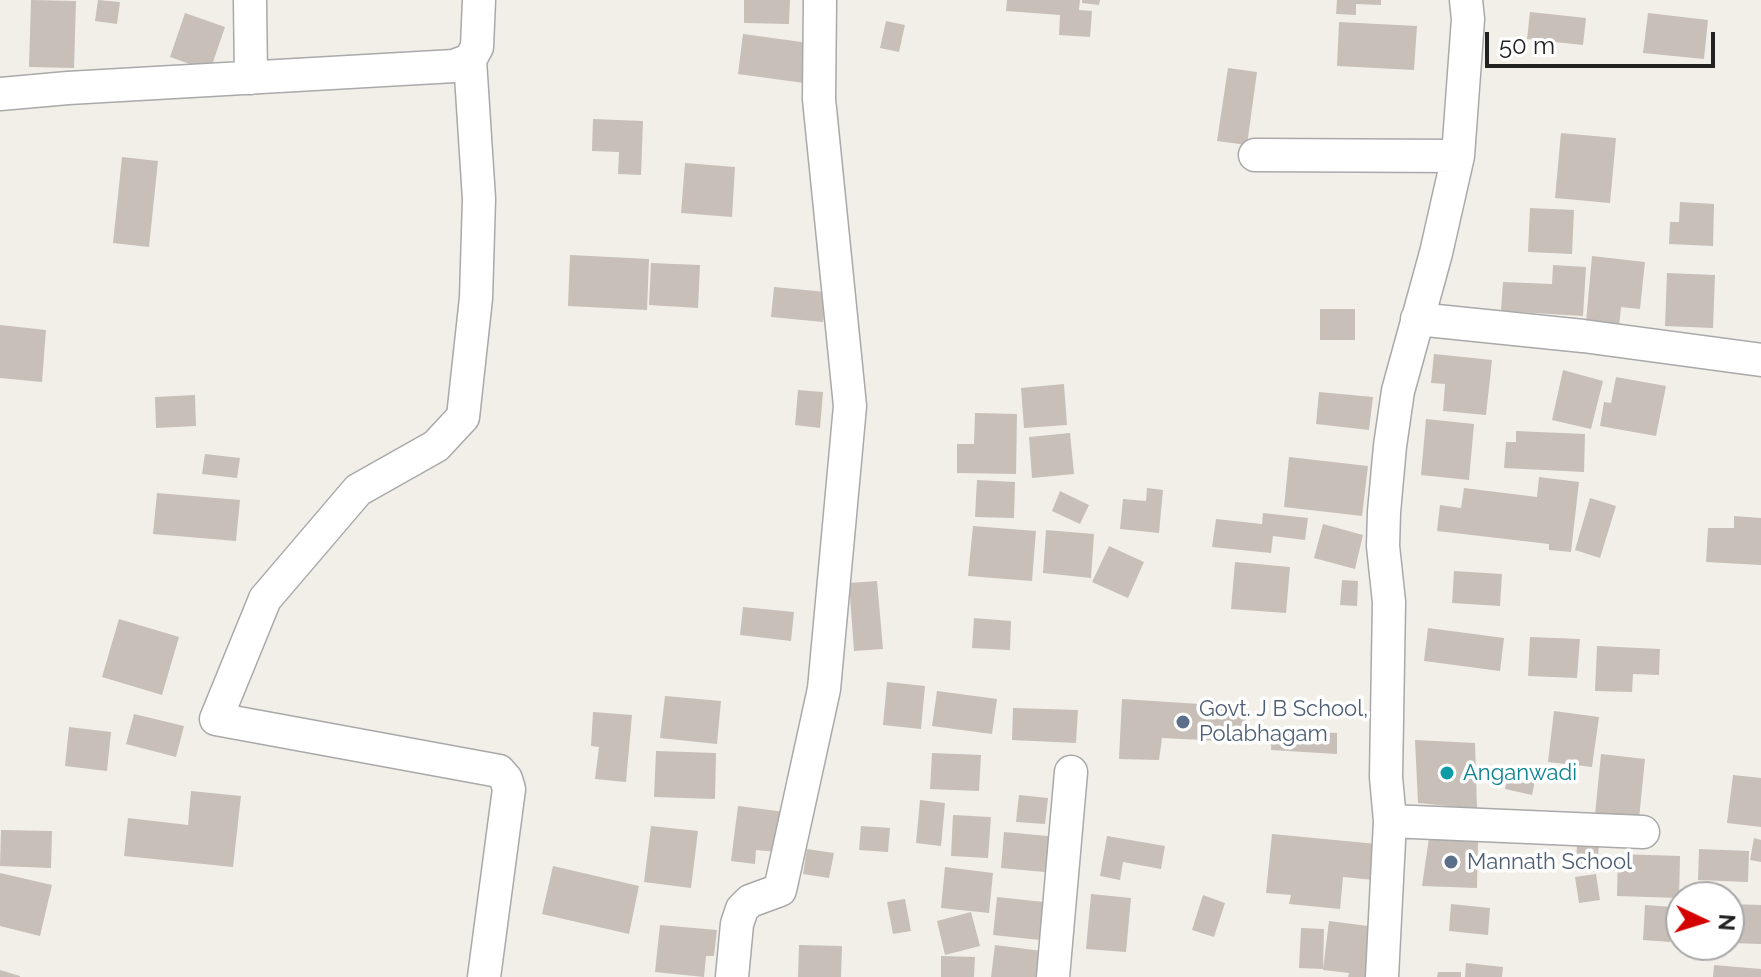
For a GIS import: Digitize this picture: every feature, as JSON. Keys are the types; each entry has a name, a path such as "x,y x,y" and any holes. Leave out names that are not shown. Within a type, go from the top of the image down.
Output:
{"street":[{"path":"250,0 251,78"},
{"path":"479,0 477,47 470,60 479,199 476,298 463,417 436,446 358,490 265,599 216,719 499,771 509,789 484,977"},
{"path":"732,977 737,924 742,909 750,901 780,890 824,689 850,406 819,99 820,0"},
{"path":"1382,977 1390,821 1386,777 1389,602 1383,546 1384,512 1398,391 1436,253 1458,156 1468,19 1466,0"},
{"path":"0,94 454,66 470,60"},
{"path":"1255,155 1458,156"},
{"path":"1417,319 1583,336 1761,360"},
{"path":"1053,977 1071,772"},
{"path":"1390,821 1643,832"}],"building":[{"path":"31,0 76,1 74,68 29,67"},
{"path":"98,0 120,2 117,24 95,21"},
{"path":"744,0 790,0 789,24 744,23"},
{"path":"1007,0 1080,0 1079,10 1092,11 1090,37 1059,35 1060,15 1006,11"},
{"path":"1082,0 1100,0 1099,5 1082,3"},
{"path":"1337,0 1381,0 1381,5 1356,4 1356,15 1336,14"},
{"path":"1530,12 1586,18 1583,45 1527,39"},
{"path":"185,13 225,27 210,71 170,57"},
{"path":"1648,13 1708,20 1704,59 1643,53"},
{"path":"886,21 905,25 899,52 880,48"},
{"path":"1339,22 1417,26 1414,70 1337,66"},
{"path":"743,34 809,43 804,83 738,74"},
{"path":"1228,68 1257,72 1247,145 1217,141"},
{"path":"593,119 643,121 641,175 618,174 619,152 592,151"},
{"path":"1561,133 1616,138 1610,203 1555,198"},
{"path":"122,157 158,161 149,247 113,243"},
{"path":"685,163 735,167 732,217 681,213"},
{"path":"1680,202 1714,204 1713,246 1669,244 1670,222 1679,222"},
{"path":"1530,208 1574,210 1572,254 1528,252"},
{"path":"570,255 649,259 647,310 568,306"},
{"path":"1592,256 1645,262 1640,309 1621,307 1618,337 1585,333"},
{"path":"651,263 700,265 698,308 649,305"},
{"path":"1553,265 1586,267 1583,316 1501,311 1503,282 1552,284"},
{"path":"1667,273 1715,275 1713,328 1665,326"},
{"path":"774,287 826,292 823,322 771,317"},
{"path":"1320,309 1355,309 1355,340 1320,340"},
{"path":"0,325 46,330 42,382 0,378"},
{"path":"1434,354 1492,360 1486,415 1443,411 1445,384 1431,383"},
{"path":"1563,370 1603,381 1591,429 1552,420"},
{"path":"1616,377 1666,386 1656,436 1600,426 1604,402 1611,403"},
{"path":"1064,384 1067,425 1024,428 1021,388"},
{"path":"798,390 823,392 820,428 795,425"},
{"path":"1319,392 1373,397 1369,430 1316,424"},
{"path":"195,395 196,426 156,428 155,397"},
{"path":"975,413 1017,414 1016,474 957,473 957,444 974,444"},
{"path":"1426,419 1474,424 1469,480 1421,475"},
{"path":"1516,431 1585,434 1584,472 1504,468 1506,442 1516,442"},
{"path":"1070,433 1074,474 1032,478 1029,437"},
{"path":"205,454 240,458 237,478 202,474"},
{"path":"1289,457 1368,466 1362,516 1284,507"},
{"path":"1539,477 1579,482 1571,552 1549,550 1549,544 1437,531 1440,505 1461,508 1464,488 1537,497"},
{"path":"977,480 1015,482 1014,518 975,517"},
{"path":"1147,488 1163,490 1159,533 1120,529 1123,499 1146,501"},
{"path":"1060,491 1089,505 1080,524 1052,511"},
{"path":"157,493 240,500 236,541 153,534"},
{"path":"1590,498 1616,506 1600,558 1575,550"},
{"path":"1263,513 1308,518 1305,540 1273,536 1271,553 1212,547 1216,519 1262,524"},
{"path":"1734,516 1761,518 1761,565 1706,562 1708,528 1734,528"},
{"path":"1323,524 1363,535 1355,569 1314,558"},
{"path":"973,526 1036,531 1032,581 968,576"},
{"path":"1046,530 1094,534 1091,578 1043,573"},
{"path":"1109,546 1144,562 1128,598 1092,582"},
{"path":"1235,562 1290,567 1286,613 1231,609"},
{"path":"1454,571 1502,574 1500,606 1452,603"},
{"path":"1342,580 1358,581 1357,606 1340,605"},
{"path":"877,581 883,649 854,651 849,583"},
{"path":"743,607 794,612 791,641 740,635"},
{"path":"974,618 1011,621 1010,650 972,648"},
{"path":"119,619 179,637 162,695 102,677"},
{"path":"1428,628 1504,638 1500,671 1424,661"},
{"path":"1530,637 1580,639 1577,678 1528,676"},
{"path":"1597,646 1660,649 1659,675 1633,674 1632,692 1595,691"},
{"path":"887,682 925,686 921,729 883,725"},
{"path":"937,691 997,699 992,734 932,726"},
{"path":"665,696 721,701 717,744 660,738"},
{"name":"Govt. J B School, Polabhagam","path":"1122,699 1247,707 1243,742 1162,738 1159,760 1119,759"},
{"path":"1013,708 1078,710 1076,743 1012,740"},
{"path":"1554,711 1599,717 1592,767 1548,762"},
{"path":"593,712 632,715 626,782 595,779 599,747 591,746"},
{"path":"134,714 184,726 176,757 126,744"},
{"path":"69,727 111,732 107,771 65,766"},
{"path":"1272,730 1337,733 1337,754 1271,750"},
{"name":"Anganwadi","path":"1415,740 1475,743 1477,809 1418,803"},
{"path":"656,751 716,753 715,799 654,797"},
{"path":"932,753 981,755 979,791 930,789"},
{"path":"1601,754 1645,759 1639,819 1595,815"},
{"path":"1508,775 1535,780 1532,795 1505,789"},
{"path":"1733,775 1761,778 1761,827 1727,823"},
{"path":"191,791 241,796 233,867 124,856 128,818 188,825"},
{"path":"1019,795 1048,798 1045,824 1016,822"},
{"path":"920,800 945,803 941,846 916,843"},
{"path":"738,806 793,813 788,853 756,850 755,864 731,861"},
{"path":"953,815 991,817 988,858 951,856"},
{"path":"651,826 698,831 691,888 644,882"},
{"path":"861,826 890,828 888,852 859,850"},
{"path":"1,830 52,831 51,868 0,866"},
{"path":"1004,832 1058,837 1055,873 1001,868"},
{"path":"1272,834 1377,844 1374,880 1343,877 1340,909 1289,904 1291,895 1266,893"},
{"path":"1107,836 1165,846 1161,869 1123,862 1120,880 1100,876"},
{"name":"Mannath School","path":"1429,838 1478,839 1477,888 1422,886"},
{"path":"1754,838 1761,840 1761,862 1750,860"},
{"path":"1577,842 1599,843 1597,872 1576,871"},
{"path":"807,849 834,853 829,878 803,874"},
{"path":"1699,849 1749,851 1748,882 1698,880"},
{"path":"1618,854 1680,856 1679,881 1665,881 1665,898 1617,896"},
{"path":"553,866 639,886 629,934 542,914"},
{"path":"945,867 993,873 989,913 941,908"},
{"path":"0,873 52,885 40,936 0,926"},
{"path":"1596,874 1600,900 1579,903 1575,877"},
{"path":"1091,894 1131,898 1126,952 1086,949"},
{"path":"1203,895 1225,903 1214,937 1192,930"},
{"path":"997,897 1053,903 1049,941 993,935"},
{"path":"905,899 911,931 893,934 887,902"},
{"path":"1451,904 1490,908 1488,935 1449,931"},
{"path":"1745,904 1761,905 1761,944 1745,944"},
{"path":"1645,905 1665,906 1665,942 1643,940"},
{"path":"971,912 980,946 945,955 937,921"},
{"path":"1329,921 1376,927 1370,977 1348,977 1349,973 1323,970"},
{"path":"660,925 717,930 714,956 706,956 704,977 655,972"},
{"path":"1301,928 1324,929 1323,969 1299,968"},
{"path":"799,945 842,946 841,977 798,977"},
{"path":"995,945 1042,951 1038,977 991,977"},
{"path":"941,956 975,957 974,977 941,977"},
{"path":"1466,963 1503,967 1502,977 1465,977"},
{"path":"1714,965 1761,969 1761,977 1713,977"},
{"path":"0,970 20,976 20,977 0,977"},
{"path":"1438,972 1461,972 1461,977 1437,977"}],"place":[{"name":"Govt. J B School, Polabhagam","path":"1183,722"},
{"name":"Anganwadi","path":"1447,773"},
{"name":"Mannath School","path":"1451,862"}]}
